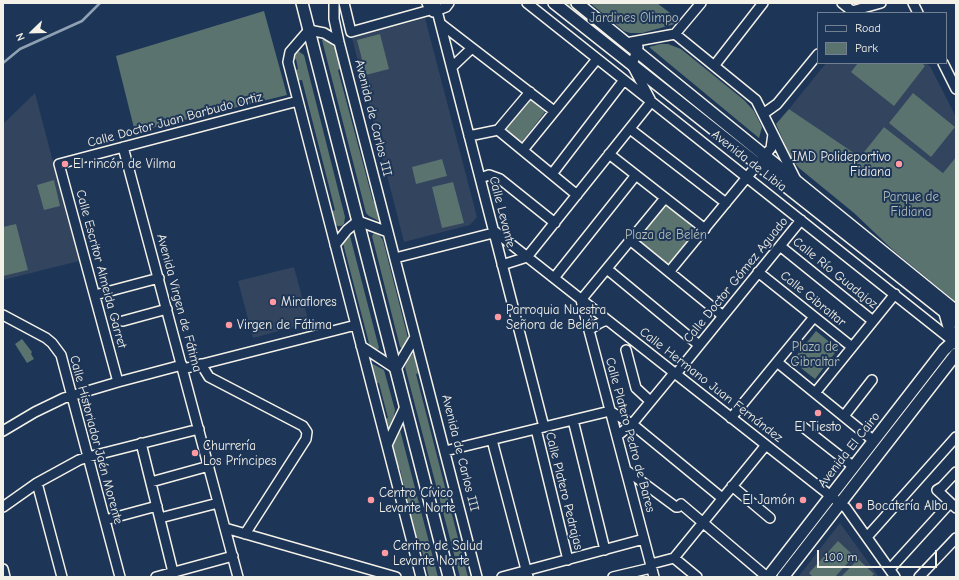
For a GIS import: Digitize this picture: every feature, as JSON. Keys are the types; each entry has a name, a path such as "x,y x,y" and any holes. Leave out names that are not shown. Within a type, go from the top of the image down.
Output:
{"main road":[{"name":"Avenida de Libia","path":"554,3 758,164 951,312"},
{"name":"Avenida de Libia","path":"577,3 796,180 951,312 956,321"},
{"path":"301,5 309,30 449,577"},
{"path":"951,312 955,341"},
{"name":"Avenida El Cairo","path":"768,577 944,350 955,341"},
{"name":"Avenida El Cairo","path":"783,577 956,354"}],"street":[{"name":"Avenida de Carlos III","path":"334,3 334,18 477,577"},
{"path":"344,3 351,32 430,10 427,3"},
{"path":"421,577 288,62 290,52 309,30 324,33 340,39 436,7 446,7 449,3"},
{"name":"Avenida de Libia","path":"527,3 955,341"},
{"path":"626,43 675,34 700,3"},
{"path":"714,66 763,3"},
{"path":"842,3 852,12 881,3"},
{"path":"913,3 918,12"},
{"name":"Calle Levante","path":"436,7 502,265 540,428"},
{"path":"441,24 554,111"},
{"name":"Avenida de Libia","path":"675,34 756,100 796,180"},
{"path":"502,265 527,257 651,102 632,65 640,40"},
{"path":"452,67 472,48"},
{"path":"763,114 777,104 817,55"},
{"path":"523,150 597,59"},
{"path":"944,64 956,89"},
{"path":"552,174 624,80"},
{"path":"469,136 498,130 530,92"},
{"name":"Calle Doctor Juan Barbudo Ortiz","path":"59,164 298,101"},
{"path":"630,129 726,203"},
{"path":"498,130 577,195"},
{"name":"Avenida de Libia","path":"758,164 771,148 773,134"},
{"name":"Avenida Virgen de Fátima","path":"123,147 238,577"},
{"path":"610,154 705,229"},
{"name":"Calle Escritor Almeida Garret","path":"59,164 118,382"},
{"path":"670,272 758,164"},
{"path":"480,178 489,175 500,179 554,223"},
{"path":"554,278 636,175"},
{"path":"581,300 665,198"},
{"name":"Calle Doctor Gómez Aguado","path":"617,436 632,424 650,401 675,374 800,220"},
{"path":"335,245 347,230 358,221 388,232"},
{"path":"395,258 493,232"},
{"name":"Calle Hermano Juan Fernández","path":"493,232 554,278 849,511 895,577"},
{"path":"630,240 723,316"},
{"name":"Calle Río Guadajoz","path":"780,246 873,321"},
{"path":"607,269 699,345"},
{"name":"Calle Gibraltar","path":"758,272 852,347"},
{"path":"94,295 159,278"},
{"path":"815,393 895,294"},
{"name":"Calle Platero Pedro de Bares","path":"581,300 654,577"},
{"path":"123,320 167,309"},
{"name":"Calle Historiador Jaén Morente","path":"3,315 46,338 61,355 120,577"},
{"path":"731,418 814,316"},
{"path":"589,330 604,321 608,321"},
{"path":"3,431 44,407 72,396 118,382 201,364 356,325"},
{"path":"361,346 396,370 415,337"},
{"path":"626,350 636,388 650,401"},
{"path":"777,362 874,441"},
{"path":"201,364 209,377 303,426 308,432 306,439 245,534"},
{"path":"844,416 872,380"},
{"path":"387,445 405,407"},
{"path":"445,451 610,411 632,424 722,498"},
{"path":"573,420 605,550"},
{"path":"803,427 854,467"},
{"name":"Calle Platero Pedrajas","path":"540,428 568,560"},
{"path":"3,508 37,483 70,464 88,457 199,429"},
{"path":"867,537 956,437"},
{"path":"492,440 527,574"},
{"path":"141,443 173,572"},
{"path":"613,577 674,558 766,445"},
{"path":"151,482 209,466"},
{"path":"626,470 676,507 681,504 768,577"},
{"path":"890,569 953,505 937,490 942,487 956,472"},
{"path":"37,483 62,577"},
{"path":"732,486 770,518"},
{"path":"160,518 218,503"},
{"path":"105,520 157,506"},
{"path":"225,528 369,574 396,577"},
{"path":"919,577 956,538"},
{"path":"502,577 527,574 568,560 644,539"},
{"path":"156,577 233,556"},
{"path":"674,558 697,577"},
{"path":"3,569 5,577"}],"shaded area":[{"path":"425,18 477,217 470,225 404,242 352,38"},
{"path":"825,64 927,64 930,66 956,117 956,157 943,173 884,127 860,157 789,109"},
{"path":"35,93 79,261 3,280 3,124"},
{"name":"Miraflores","path":"294,267 309,323 253,338 238,281"},
{"path":"840,523 879,577 798,577"}],"green space":[{"path":"561,3 570,3 635,54 632,59"},
{"name":"Jardines Olimpo","path":"590,3 657,3 678,19 675,24 642,33 630,33 624,31"},
{"path":"264,11 287,95 135,132 116,56"},
{"path":"380,34 389,69 366,75 357,40"},
{"path":"322,40 326,40 338,50 343,68 338,70 373,201 378,200 381,222 366,213"},
{"path":"660,44 668,44 681,49 744,100 754,111 762,127 759,138 649,47"},
{"path":"298,51 304,55 345,217 344,224 341,226 333,223 330,212 335,210 302,80 296,81 293,71 298,69 296,59 291,60 295,52"},
{"path":"857,64 923,64 925,66 894,106 851,72"},
{"path":"913,93 955,127 931,157 889,123"},
{"path":"529,99 545,112 521,143 504,130"},
{"name":"Parque de Fidiana","path":"789,109 860,157 884,127 943,173 956,157 956,302 894,251 854,213 799,168 791,158 776,124"},
{"path":"442,159 447,176 416,184 412,167"},
{"path":"54,180 60,206 44,210 37,185"},
{"path":"453,182 464,223 442,228 432,187"},
{"name":"Plaza de Belén","path":"665,206 671,207 695,229 694,234 673,261 669,263 666,263 641,243 639,239 639,234 661,208"},
{"path":"16,224 28,270 3,276 3,227"},
{"path":"374,233 380,236 383,240 409,342 404,349 400,347 372,236"},
{"path":"348,235 350,236 379,348 377,350 370,347 343,243"},
{"name":"Plaza de Gibraltar","path":"816,331 838,349 815,379 792,361"},
{"path":"22,339 32,352 31,354 34,359 27,363 15,344"},
{"path":"414,352 416,352 422,372 416,374 468,577 460,577 405,367 407,361"},
{"path":"371,363 384,370 395,410 393,421 387,432 383,419 388,418 379,383 374,384 369,364"},
{"path":"399,430 438,577 429,577 419,539 413,540 408,516 408,503 400,469 393,462 389,444"},
{"path":"838,541 854,556 835,577 813,577 809,573"},
{"path":"858,559 874,574 871,577 841,577"}],"waterway":[{"path":"3,63 20,49 82,21 100,3"}],"place":[{"name":"El rincón de Vilma","path":"65,164"},
{"name":"IMD Polideportivo Fidiana","path":"899,164"},
{"name":"Miraflores","path":"273,302"},
{"name":"Parroquia Nuestra Señora de Belén","path":"498,317"},
{"name":"Virgen de Fátima","path":"229,325"},
{"name":"El Tiesto","path":"818,413"},
{"name":"Churrería Los Príncipes","path":"195,453"},
{"name":"Centro Cívico Levante Norte","path":"371,500"},
{"name":"El Jamón","path":"803,500"},
{"name":"Bocatería Alba","path":"859,506"},
{"name":"Centro de Salud Levante Norte","path":"385,553"}]}
